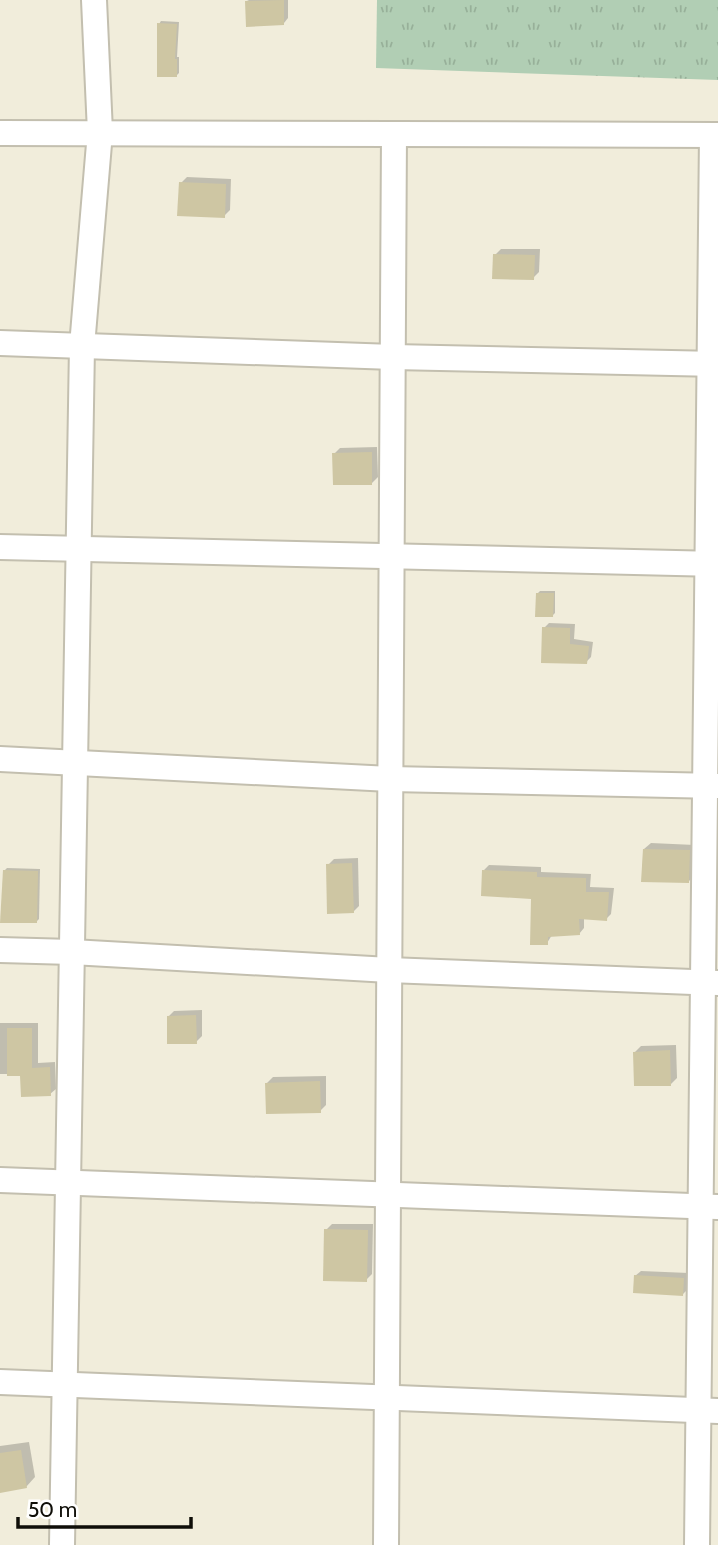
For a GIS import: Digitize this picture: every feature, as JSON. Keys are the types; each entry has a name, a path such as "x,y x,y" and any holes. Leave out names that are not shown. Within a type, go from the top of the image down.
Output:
{"street":[{"path":"61,1545 82,346 100,132 93,0"},
{"path":"0,133 715,135 708,1411 697,1545"},
{"path":"386,1545 394,134"},
{"path":"0,343 393,357 714,364"},
{"path":"0,547 713,564"},
{"path":"0,760 390,779 712,786"},
{"path":"0,950 389,970 711,982"},
{"path":"0,1180 710,1206"},
{"path":"0,1382 386,1400 708,1411"}],"green space":[{"path":"377,0 718,0 718,80 376,68"}],"building":[{"path":"284,0 284,25 246,27 245,1"},
{"path":"157,23 177,24 177,77 157,77"},
{"path":"179,182 226,184 225,218 177,216"},
{"path":"493,254 535,255 534,280 492,279"},
{"path":"372,452 372,485 333,485 332,453"},
{"path":"536,593 554,593 553,617 535,617"},
{"path":"542,627 570,628 570,644 589,646 587,664 541,663"},
{"path":"643,849 690,850 689,883 641,882"},
{"path":"352,863 354,913 327,914 326,864"},
{"path":"3,870 38,871 37,923 0,923"},
{"path":"482,870 537,872 537,877 586,878 586,892 609,892 607,921 579,919 580,935 548,937 548,945 530,945 531,899 481,896"},
{"path":"196,1015 197,1044 167,1044 167,1016"},
{"path":"7,1028 32,1028 32,1068 50,1067 51,1096 21,1097 20,1076 7,1076"},
{"path":"670,1050 671,1086 634,1086 633,1052"},
{"path":"320,1081 321,1113 266,1114 265,1083"},
{"path":"324,1229 368,1230 367,1282 323,1281"},
{"path":"634,1275 684,1278 683,1296 633,1293"},
{"path":"21,1450 27,1488 0,1493 0,1453"}]}
